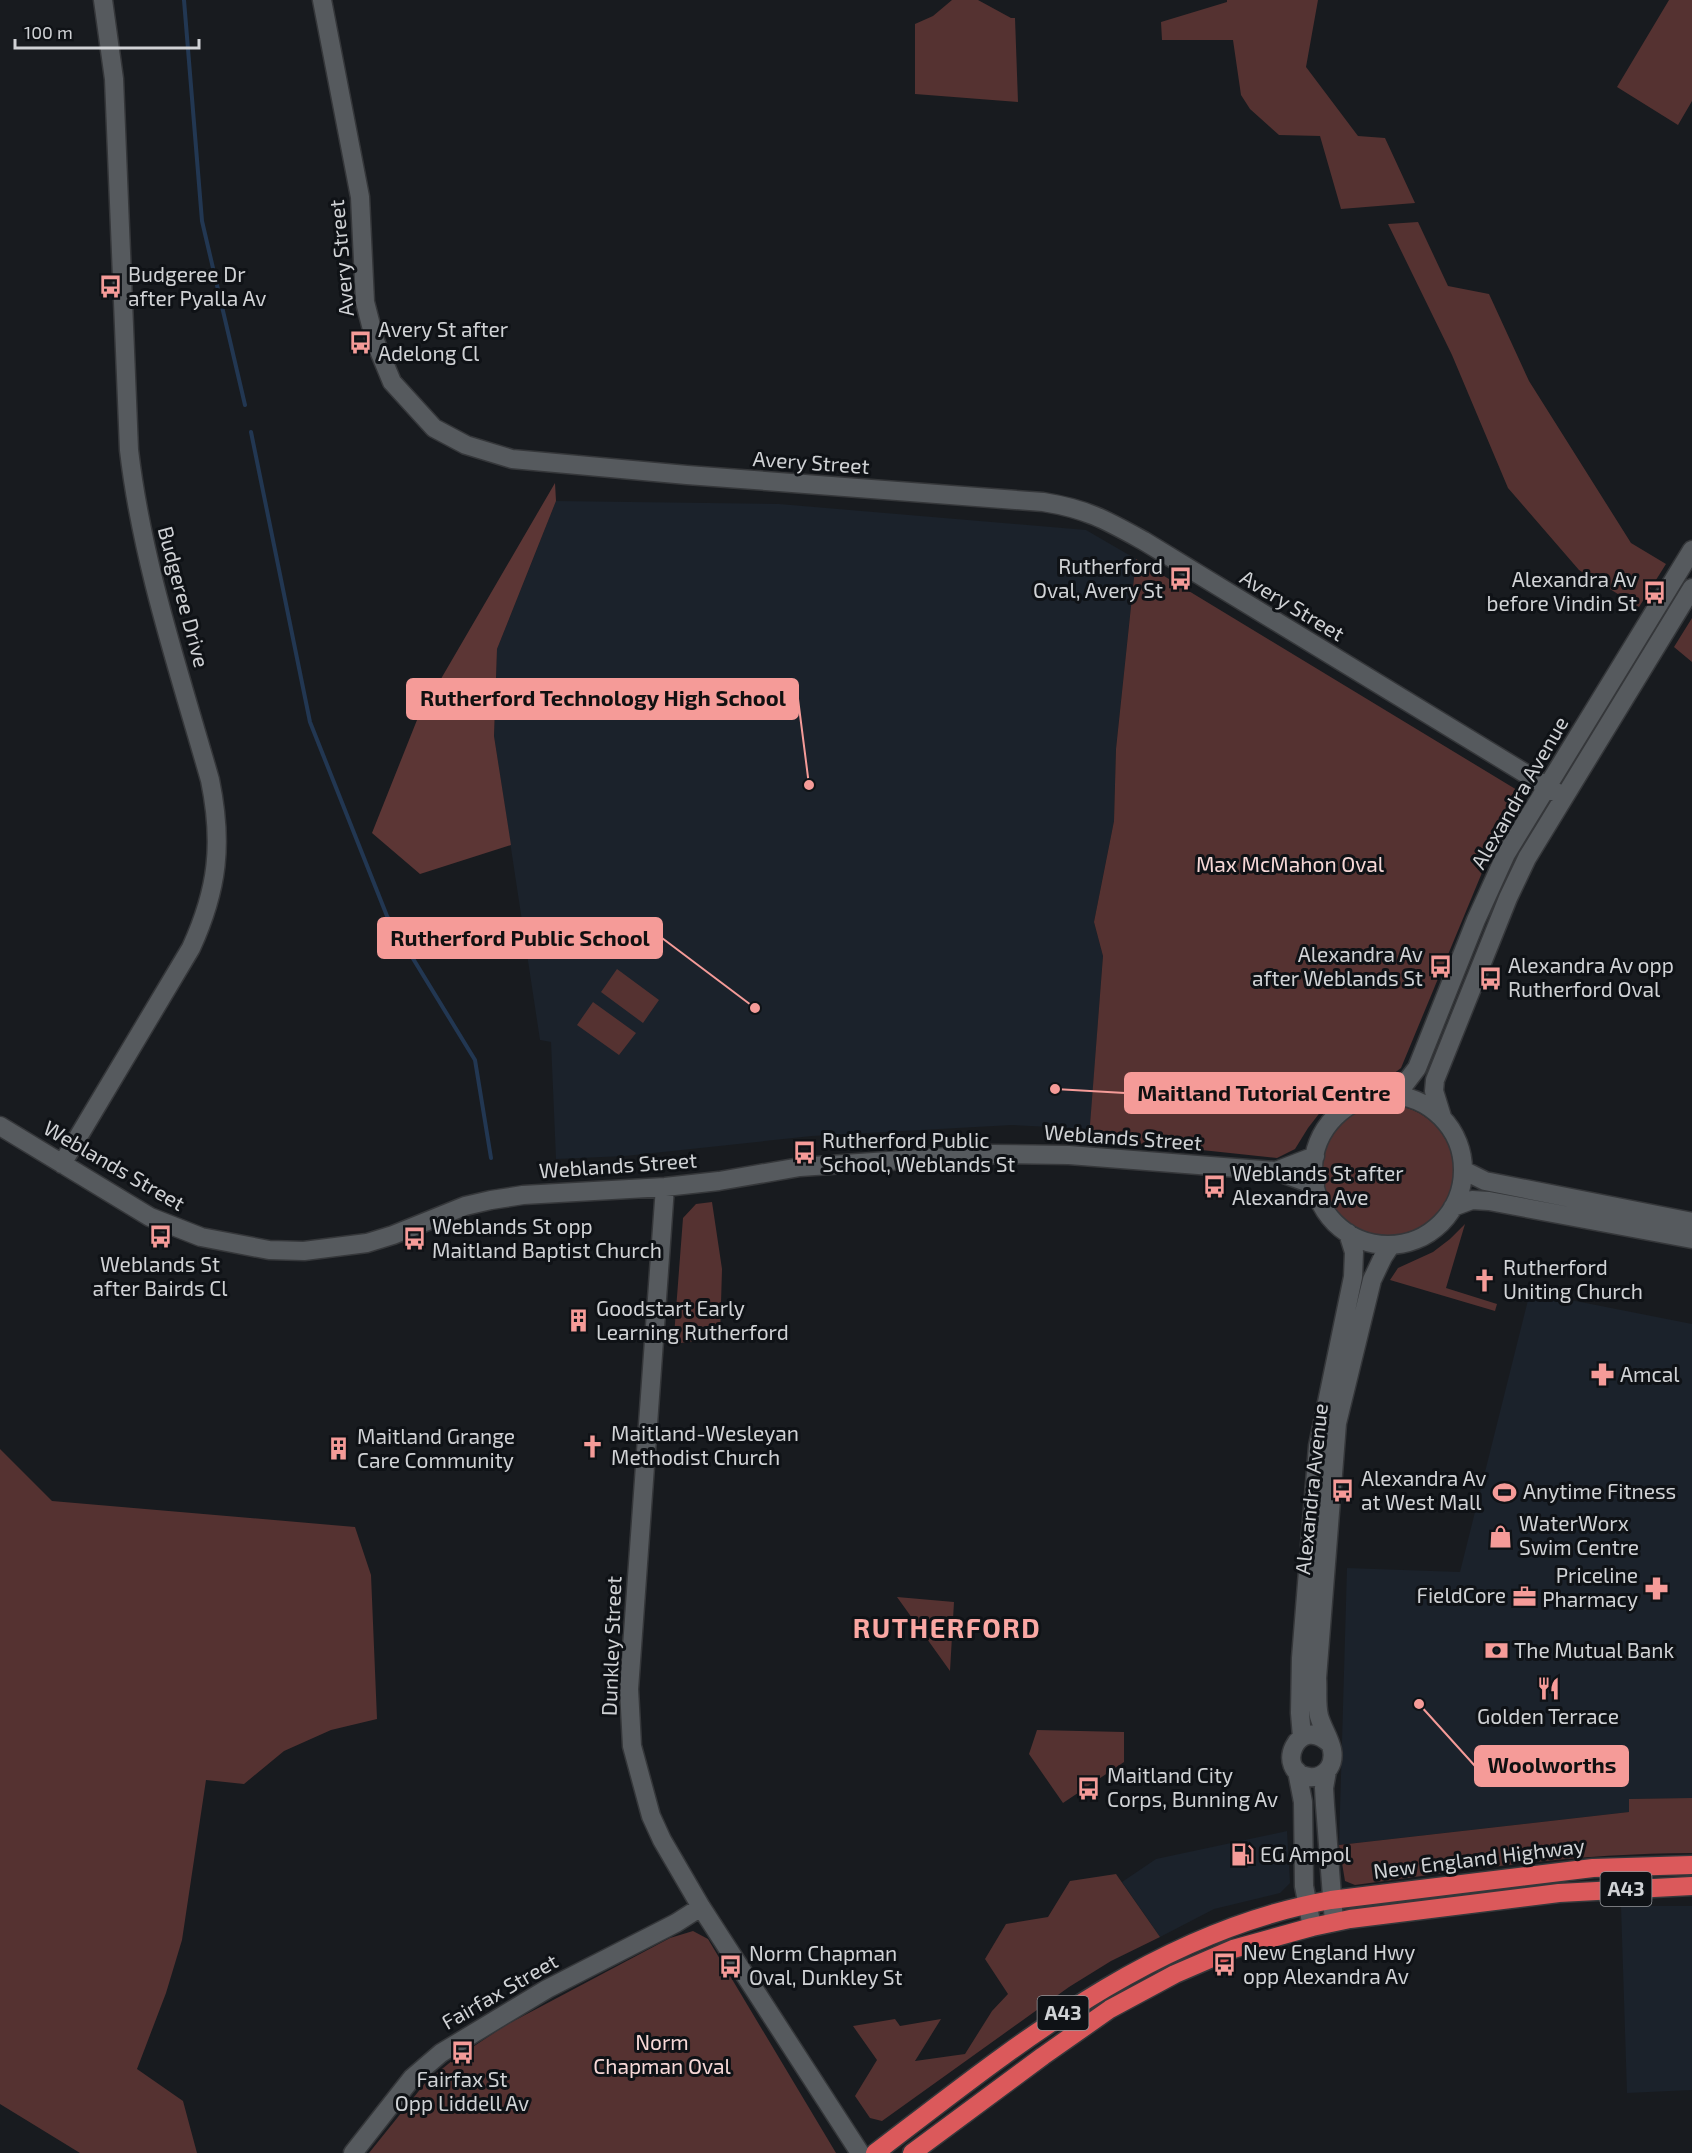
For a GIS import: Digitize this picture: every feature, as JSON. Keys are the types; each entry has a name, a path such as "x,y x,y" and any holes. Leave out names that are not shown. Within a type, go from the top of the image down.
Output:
{"highway":[{"name":"New England Highway","path":"875,2153 1058,2017 1149,1963 1196,1941 1307,1905 1331,1900 1593,1868 1692,1865"},
{"name":"New England Highway","path":"912,2153 1110,2009 1174,1974 1233,1950 1334,1922 1559,1893 1692,1886"}],"street":[{"name":"Budgeree Drive","path":"62,1164 191,948 205,917 213,888 218,835 216,807 210,780 151,568 135,499 129,450 114,79 103,0"},
{"name":"Avery Street","path":"322,0 360,197 365,302 375,341 392,382 434,428 465,445 512,459 707,477 1043,502 1082,510 1100,516 1144,541 1564,797"},
{"name":"Alexandra Avenue","path":"1389,1095 1404,1086 1417,1068 1497,873 1546,786 1604,696 1692,550"},
{"name":"Alexandra Avenue","path":"1442,1117 1434,1091 1435,1080 1518,876 1692,588"},
{"path":"1389,1095 1420,1101 1442,1117 1454,1133 1461,1150 1463,1170 1459,1194 1444,1220 1427,1234 1406,1243 1391,1245 1369,1242 1348,1233 1326,1212 1315,1185 1315,1156 1324,1130 1343,1110 1367,1098 1389,1095"},
{"name":"Weblands Street","path":"0,1126 123,1202 174,1227 201,1237 269,1250 304,1251 367,1243 465,1206 491,1200 532,1194 665,1187 719,1181 814,1165 1001,1154 1069,1155 1276,1171 1315,1185"},
{"name":"Weblands Street","path":"1276,1171 1315,1156"},
{"path":"1463,1170 1473,1176 1493,1182 1692,1222"},
{"name":"Dunkley Street","path":"665,1187 629,1689 632,1746 651,1816 662,1840 701,1907 860,2153"},
{"path":"1453,1208 1472,1200 1489,1201 1692,1239"},
{"name":"Alexandra Avenue","path":"1302,1737 1301,1658 1318,1446 1353,1277 1354,1252 1348,1233"},
{"name":"Alexandra Avenue","path":"1330,1744 1319,1715 1317,1678 1337,1424 1372,1280 1391,1245"},
{"path":"1312,1927 1304,1886 1303,1802 1291,1752 1293,1746 1302,1737 1317,1735 1330,1744 1333,1758 1324,1788 1334,1922"},
{"path":"1297,1771 1309,1777 1322,1775 1328,1771"},
{"name":"Fairfax Street","path":"353,2153 412,2078 441,2053 546,1989 676,1923 701,1907"}],"shaded area":[{"path":"555,483 556,501 497,649 494,736 511,845 420,874 372,833 417,720"},
{"path":"556,501 779,504 1086,530 1136,559 1116,749 1114,821 1094,922 1103,956 1090,1129 1012,1125 812,1136 625,1156 556,1159 551,1042 540,1040 494,736 497,649"},
{"path":"1530,1292 1692,1324 1692,1798 1629,1799 1629,1812 1339,1845 1347,1568 1460,1572"},
{"path":"1287,1831 1290,1883 1280,1893 1214,1909 1160,1937 1122,1882 1156,1859"},
{"path":"1621,1906 1692,1906 1692,2090 1627,2093"}],"green space":[{"path":"952,0 978,0 1015,18 1018,102 915,94 915,24 933,16"},
{"path":"1227,0 1318,0 1306,67 1358,136 1385,138 1415,203 1341,209 1320,136 1279,135 1250,109 1241,95 1233,40 1162,40 1161,22 1227,2"},
{"path":"1669,0 1692,0 1692,101 1678,125 1617,87"},
{"path":"1418,222 1448,286 1489,294 1529,381 1631,543 1666,564 1639,607 1579,570 1508,488 1452,355 1388,224"},
{"name":"Max McMahon Oval","path":"1136,559 1522,793 1523,802 1486,863 1401,1068 1389,1077 1349,1088 1325,1106 1295,1149 1277,1158 1089,1138 1103,956 1094,922 1114,821 1116,749"},
{"path":"1692,618 1692,662 1674,647"},
{"path":"617,969 659,1000 643,1023 601,992"},
{"path":"593,1002 636,1033 619,1055 577,1025"},
{"path":"1387,1105 1413,1110 1434,1125 1449,1146 1454,1172 1449,1198 1434,1219 1413,1234 1387,1239 1361,1234 1340,1219 1325,1198 1320,1172 1325,1146 1340,1125 1361,1110"},
{"path":"712,1202 722,1269 720,1338 681,1343 674,1336 683,1218 696,1204"},
{"path":"1465,1224 1446,1288 1497,1304 1495,1311 1390,1280 1398,1268 1433,1252"},
{"path":"0,1449 52,1501 355,1527 371,1575 377,1719 331,1730 284,1751 244,1784 206,1780 182,1940 166,1993 137,2069 183,2101 197,2153 80,2153 0,2104"},
{"path":"897,1597 954,1602 950,1671"},
{"path":"1037,1730 1124,1732 1124,1762 1063,1803 1029,1754"},
{"path":"1692,1798 1692,1853 1565,1859 1355,1885 1345,1881 1339,1845 1629,1812 1629,1799"},
{"path":"1116,1874 1160,1937 1111,1961 1069,1987 882,2121 870,2118 855,2096 877,2060 853,2026 895,2019 900,2026 941,2019 915,2061 965,2054 992,2011 1008,1994 985,1959 1006,1924 1048,1917 1070,1881"},
{"name":"Norm Chapman Oval","path":"693,1931 708,1939 836,2153 369,2153 426,2082 453,2060 506,2025 670,1938"}],"waterway":[{"path":"184,0 202,221 245,405"},
{"path":"251,432 310,722 387,916 475,1060 491,1158"}],"place":[{"name":"Budgeree Dr after Pyalla Av","path":"110,287"},
{"name":"Avery St after Adelong Cl","path":"360,342"},
{"name":"Rutherford Oval, Avery St","path":"1181,579"},
{"name":"Alexandra Av before Vindin St","path":"1655,592"},
{"name":"Rutherford Technology High School","path":"809,785"},
{"name":"Alexandra Av after Weblands St","path":"1441,967"},
{"name":"Alexandra Av opp Rutherford Oval","path":"1490,978"},
{"name":"Rutherford Public School","path":"755,1008"},
{"name":"Maitland Tutorial Centre","path":"1055,1089"},
{"name":"Rutherford Public School, Weblands St","path":"804,1153"},
{"name":"Weblands St after Alexandra Ave","path":"1214,1186"},
{"name":"Weblands St after Bairds Cl","path":"160,1237"},
{"name":"Weblands St opp Maitland Baptist Church","path":"414,1239"},
{"name":"Rutherford Uniting Church","path":"1485,1280"},
{"name":"Goodstart Early Learning Rutherford","path":"578,1321"},
{"name":"Amcal","path":"1602,1375"},
{"name":"Maitland-Wesleyan Methodist Church","path":"593,1446"},
{"name":"Maitland Grange Care Community","path":"339,1449"},
{"name":"Alexandra Av at West Mall","path":"1343,1491"},
{"name":"Anytime Fitness","path":"1505,1492"},
{"name":"WaterWorx Swim Centre","path":"1501,1536"},
{"name":"Priceline Pharmacy","path":"1656,1588"},
{"name":"FieldCore","path":"1524,1596"},
{"name":"The Mutual Bank","path":"1496,1651"},
{"name":"Golden Terrace","path":"1548,1689"},
{"name":"Woolworths","path":"1419,1704"},
{"name":"Maitland City Corps, Bunning Av","path":"1089,1788"},
{"name":"EG Ampol","path":"1242,1855"},
{"name":"New England Hwy opp Alexandra Av","path":"1225,1965"},
{"name":"Norm Chapman Oval, Dunkley St","path":"731,1966"},
{"name":"Fairfax St Opp Liddell Av","path":"462,2052"}],"district":[{"name":"RUTHERFORD","path":"947,1629"}]}
